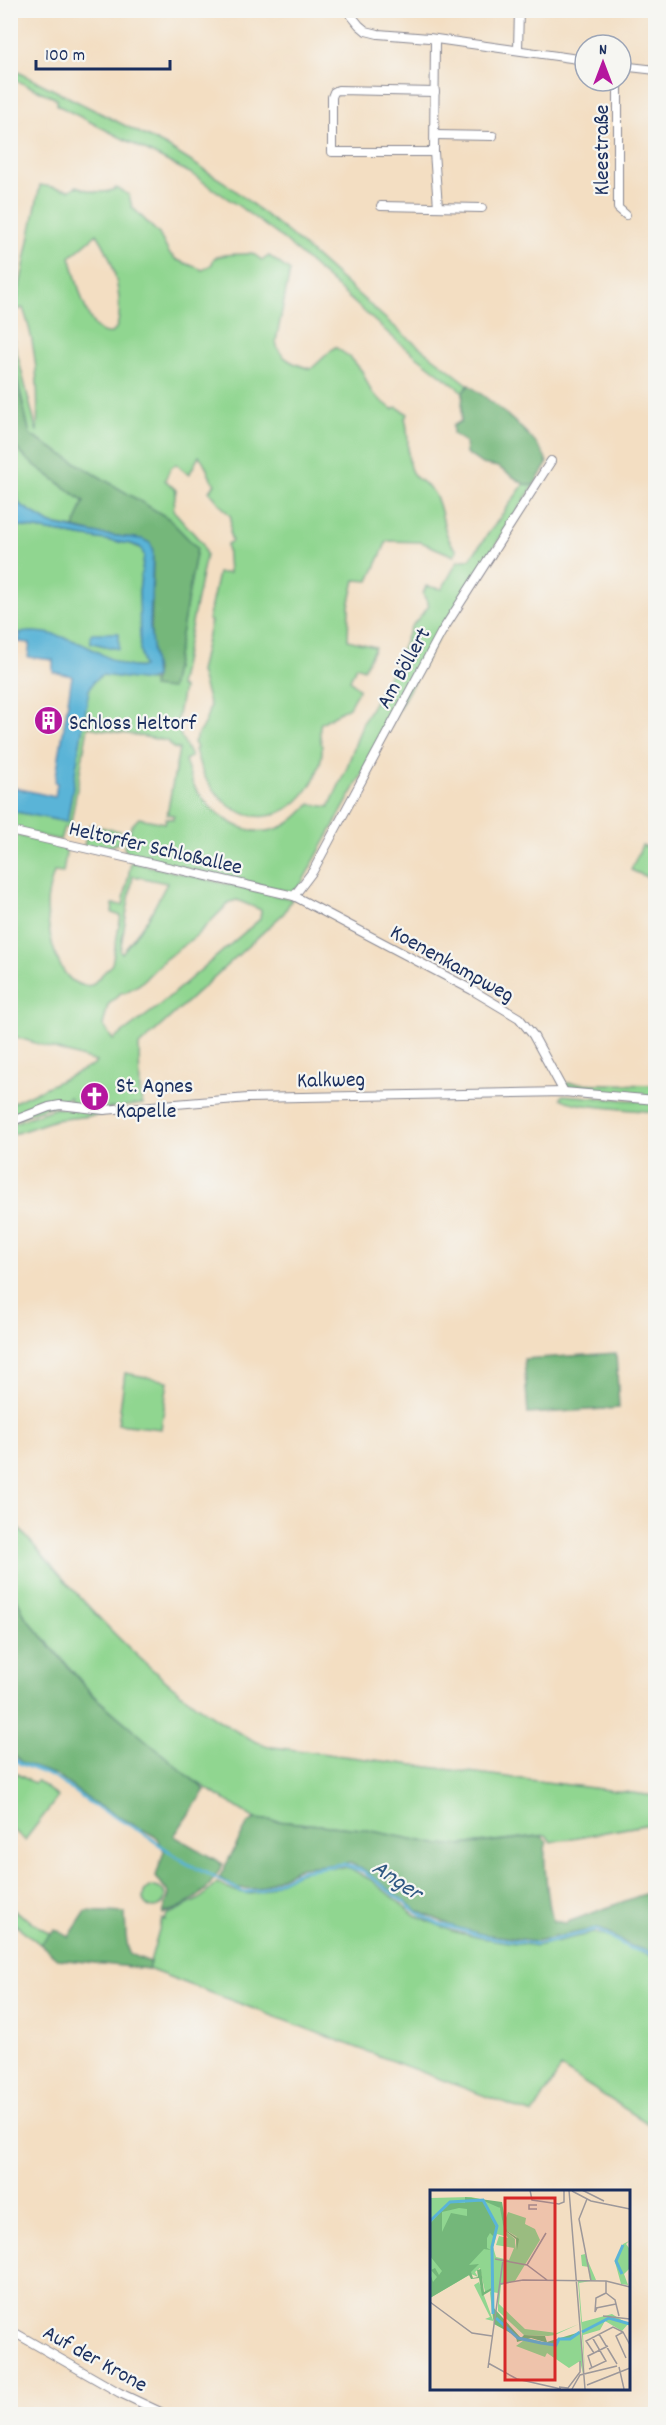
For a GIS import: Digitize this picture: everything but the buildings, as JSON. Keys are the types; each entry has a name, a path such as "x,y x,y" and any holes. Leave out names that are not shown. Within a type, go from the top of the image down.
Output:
{"street":[{"path":"347,10 359,25 378,34 518,49 573,58"},
{"path":"518,49 519,10"},
{"path":"435,39 434,152 438,207"},
{"path":"633,67 656,70"},
{"path":"434,152 332,152 332,98 334,92 338,90 435,92"},
{"name":"Kleestraße","path":"618,93 618,208 626,215"},
{"path":"435,135 493,136"},
{"path":"381,206 482,208"},
{"name":"Am Böllert","path":"294,896 313,871 441,633 551,461"},
{"name":"Heltorfer Schloßallee","path":"10,831 294,896"},
{"name":"Koenenkampweg","path":"294,896 480,994 519,1018 533,1035 564,1092"},
{"name":"Kalkweg","path":"10,1122 60,1105 104,1110 239,1098 564,1092 656,1100"},
{"name":"Auf der Krone","path":"10,2330 120,2393 165,2415"}],"green space":[{"path":"10,68 166,146 224,182 290,234 404,335 469,385 463,392 397,341 282,238 240,207 190,173 57,105 57,99 11,78"},
{"path":"40,185 70,190 77,186 97,192 117,188 129,195 132,207 159,234 169,253 177,260 203,270 219,256 252,253 262,260 269,256 290,271 276,341 284,357 311,369 335,347 351,358 362,371 372,393 392,409 397,407 408,414 405,418 410,468 435,495 448,538 457,550 454,556 421,542 387,541 369,581 355,580 349,606 348,640 375,647 364,669 356,666 350,680 359,689 349,707 321,723 319,730 322,746 321,758 313,781 303,796 278,813 264,816 251,815 237,810 224,801 212,788 198,760 194,742 206,720 210,706 200,672 218,573 229,573 227,544 232,541 231,517 209,491 215,484 199,456 189,475 176,464 170,469 165,480 176,490 173,510 202,543 206,555 179,686 183,688 176,726 191,757 185,760 197,791 221,816 242,828 253,831 276,829 290,822 310,804 329,807 346,770 363,722 395,665 411,627 429,606 423,594 426,586 442,589 458,561 470,559 524,484 534,485 452,613 300,886 291,892 127,855 124,847 126,839 129,839 131,826 139,818 165,823 166,818 173,819 174,815 167,814 179,749 173,748 168,741 88,727 70,828 64,827 60,840 11,829 11,811 67,822 88,695 97,678 104,675 152,681 152,683 171,688 197,548 168,518 30,435 11,350 10,326 37,432 36,369 23,308 11,312 10,303 17,301","holes":["97,234 112,264 119,297 118,322 116,328 107,333 102,332 91,320 83,303 70,257"]},
{"path":"10,350 30,435 168,518 197,548 171,689 152,687 156,671 152,662 151,639 153,560 151,545 142,539 98,534 74,528 84,501 28,460 11,443"},
{"path":"469,385 527,433 544,455 547,464 534,485 524,484 498,467 482,464 466,453 465,442 453,434 453,426 461,421 463,392"},
{"path":"10,443 28,460 84,502 74,528 51,524 19,504 11,468"},
{"path":"10,525 131,544 142,549 144,564 139,591 144,649 143,667 115,662 63,638 11,632"},
{"path":"89,825 120,831 119,842 107,849 84,846"},
{"path":"11,834 67,847 63,873 54,872 50,884 47,916 56,957 70,979 80,985 92,985 112,964 121,916 112,913 113,904 123,905 131,862 292,899 284,913 139,1046 140,1095 143,1104 105,1109 71,1104 69,1097 57,1104 11,1120 10,1104 94,1065 96,1062 11,1037","holes":["133,876 167,883 149,917 122,953 120,951","237,900 261,910 260,919 155,1009 113,1040 103,1025 108,1005 122,992 140,984 164,960 197,935 230,902"]},
{"path":"642,845 655,850 654,880 631,870"},
{"path":"561,1083 655,1085 655,1098 574,1090"},
{"path":"563,1095 655,1102 655,1112 578,1104 561,1098"},
{"path":"56,1108 110,1111 100,1115 55,1120 11,1135 10,1124"},
{"path":"616,1353 619,1408 528,1414 524,1359"},
{"path":"125,1373 168,1381 161,1429 118,1424"},
{"path":"10,1518 134,1653 190,1700 252,1740 273,1747 655,1796 655,1823 551,1842 546,1835 461,1845 441,1845 362,1829 255,1819 187,1776 93,1695 25,1616 11,1585"},
{"path":"11,1585 25,1616 92,1695 205,1790 174,1836 223,1864 206,1889 183,1906 163,1914 169,1894 156,1876 164,1851 158,1838 91,1801 56,1775 22,1763 11,1752"},
{"path":"15,1773 34,1783 37,1781 58,1797 25,1840 11,1828 11,1774"},
{"path":"255,1819 362,1829 441,1845 542,1836 547,1842 545,1868 553,1921 565,1923 655,1890 655,1953 631,1946 598,1928 536,1941 482,1934 455,1927 418,1911 362,1869 350,1863 301,1867 258,1889 236,1888 219,1878 248,1823"},
{"path":"350,1868 371,1880 415,1915 452,1931 536,1946 594,1933 655,1957 655,2128 561,2068 533,2114 148,1969 162,1919 165,1920 167,1915 200,1899 217,1883 232,1890 253,1894 306,1870"},
{"path":"154,1886 164,1893 165,1897 158,1907 154,1908 144,1901 143,1897 150,1887"},
{"path":"10,1908 51,1934 40,1944 11,1921"},
{"path":"86,1911 125,1913 129,1954 150,1962 148,1969 58,1959 40,1944 55,1929 69,1937"}],"water":[{"path":"10,468 19,504 51,524 98,534 142,539 150,543 153,549 150,626 155,677 148,681 102,675 94,681 89,690 67,822 11,811 11,787 55,797 57,783 55,782 72,676 53,672 53,660 28,657 30,643 19,642 20,633 38,632 56,635 82,644 115,662 143,667 140,649 139,591 144,555 140,547 131,544 11,525"},
{"path":"92,633 119,633 119,649 91,643"}],"waterway":[{"name":"Anger","path":"10,1757 21,1764 54,1777 90,1803 140,1831 186,1863 243,1892 259,1891 302,1870 343,1864 360,1870 418,1913 439,1924 482,1936 536,1944 597,1930 630,1948 656,1955"}],"place":[{"name":"Schloss Heltorf","path":"48,721"},
{"name":"St. Agnes Kapelle","path":"95,1097"}]}
